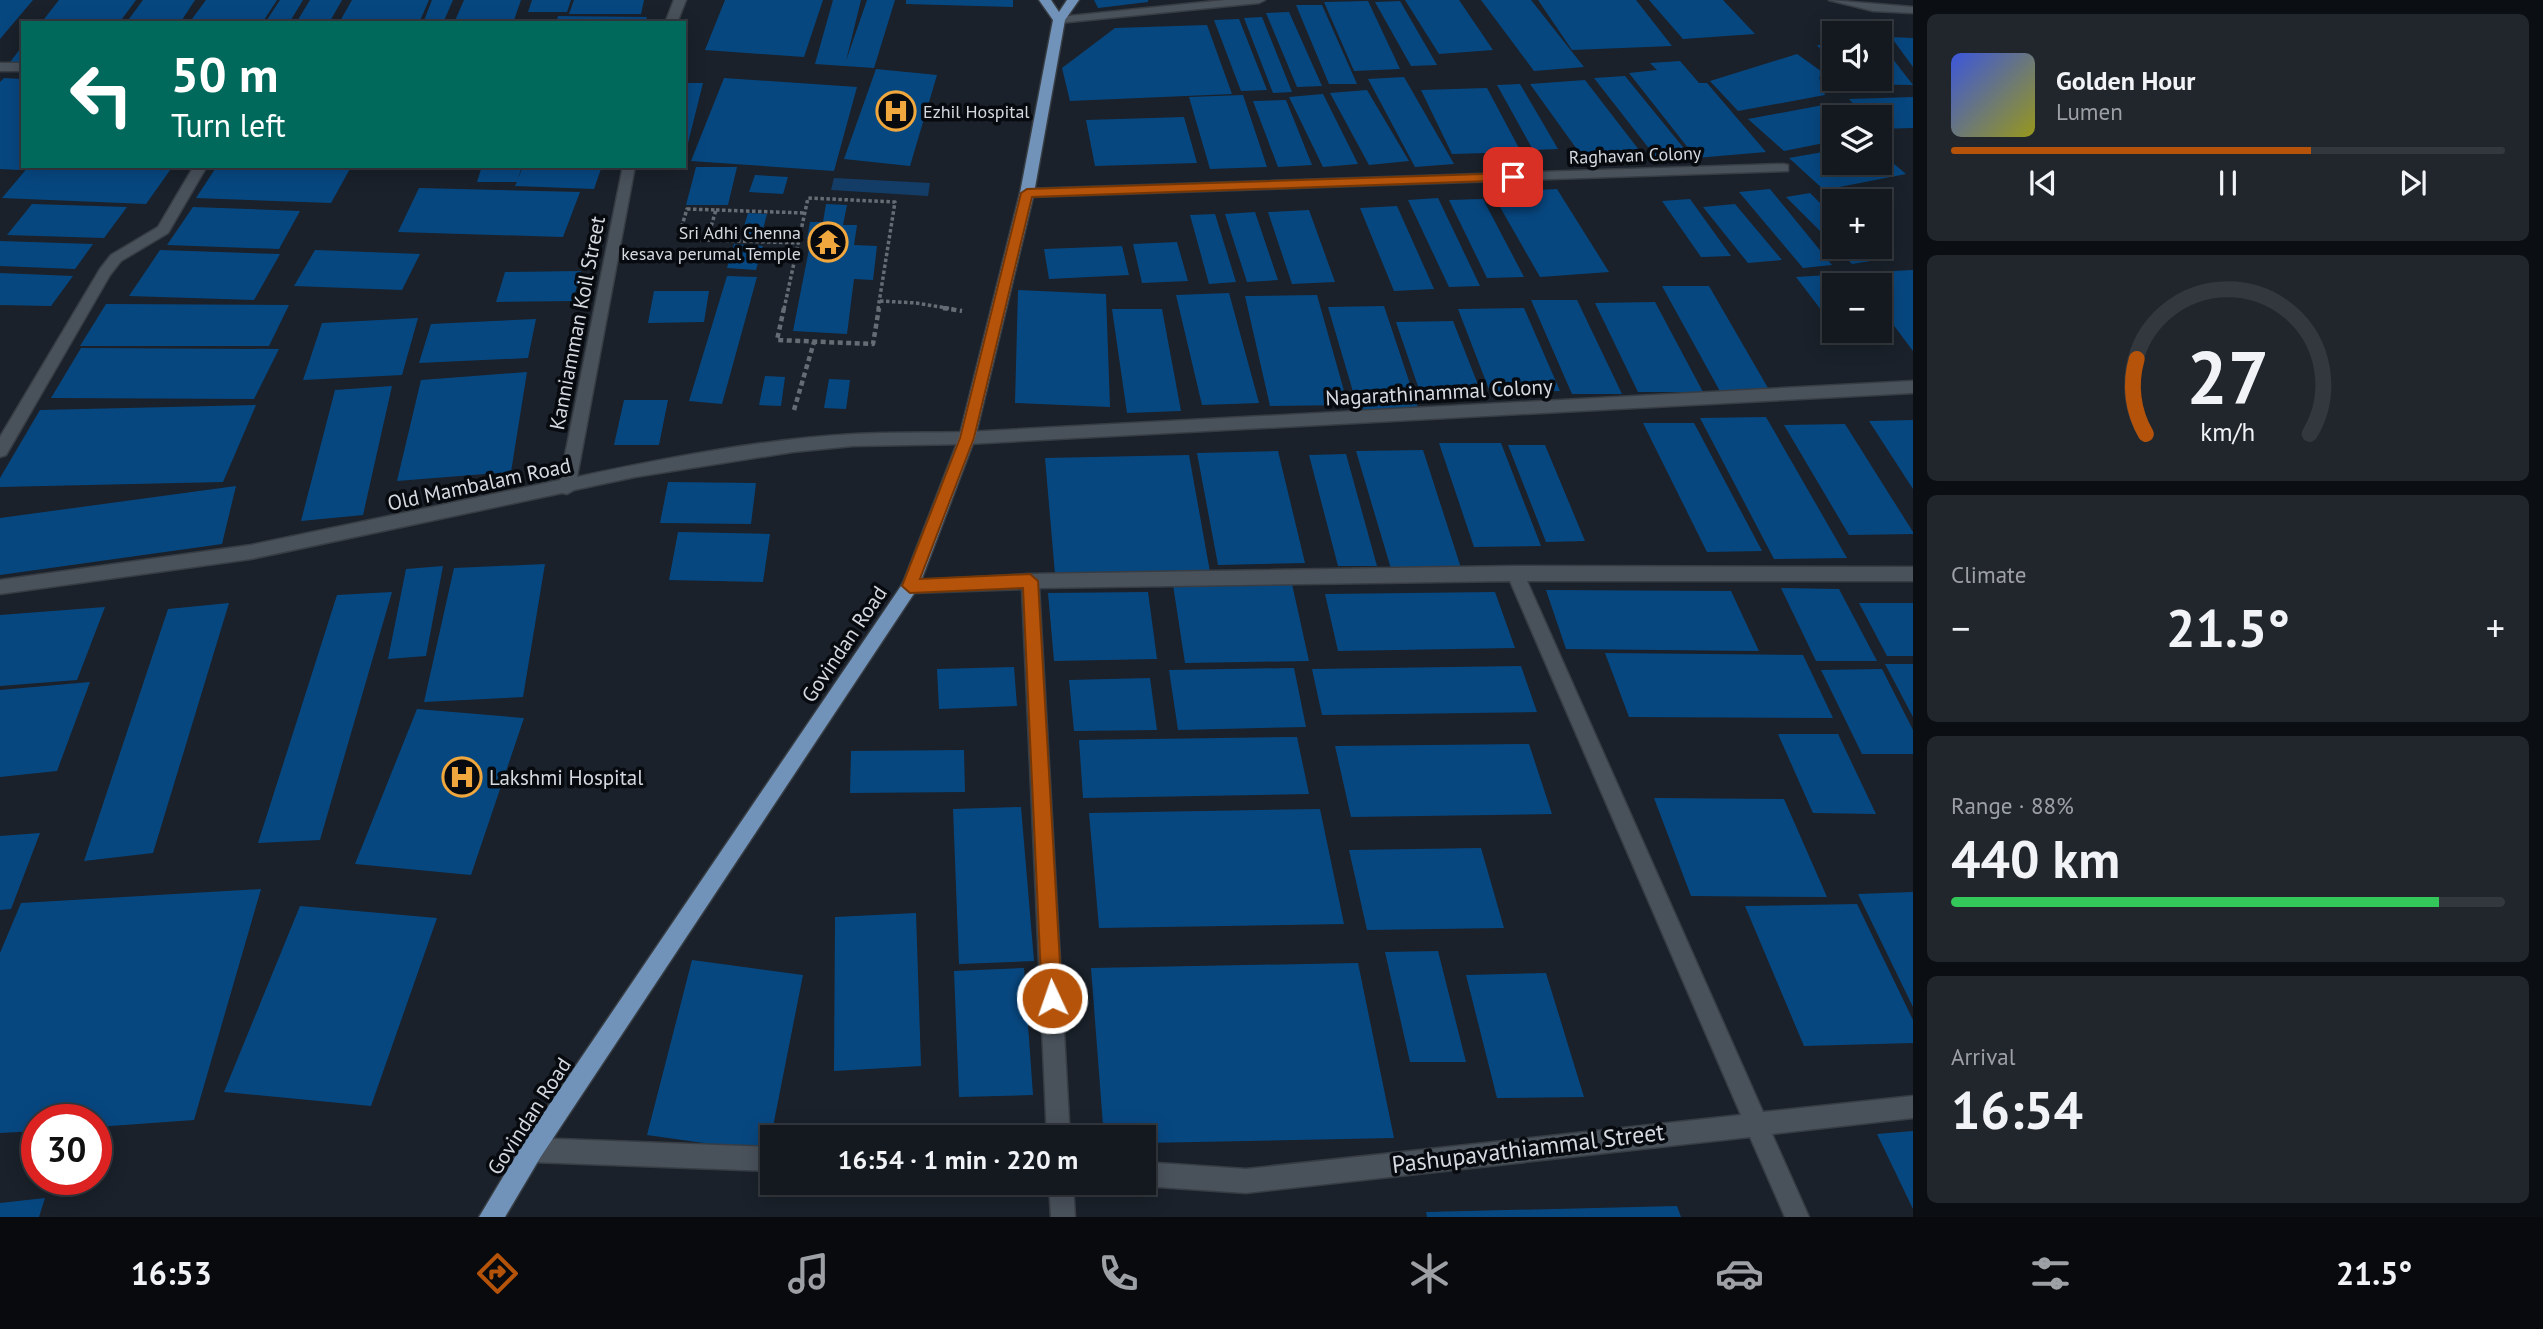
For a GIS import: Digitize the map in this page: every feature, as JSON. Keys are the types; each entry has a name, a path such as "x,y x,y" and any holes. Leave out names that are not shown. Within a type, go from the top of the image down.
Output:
{"main road":[{"path":"1045,0 1059,20 1073,0"},
{"name":"Govindan Road","path":"491,1217 532,1150 910,586 967,438 1027,193 1059,20"}],"street":[{"path":"672,21 680,0"},
{"path":"1059,20 1258,0"},
{"path":"1835,0 1873,8 1913,10"},
{"path":"0,67 21,67"},
{"path":"0,451 105,272 116,258 163,230 200,168"},
{"name":"Kanniamman Koil Street","path":"567,488 629,168"},
{"name":"Raghavan Colony","path":"1027,193 1783,168"},
{"name":"Nagarathinammal Colony","path":"967,438 1913,387"},
{"name":"Old Mambalam Road","path":"0,587 251,552 567,488 635,471 793,446 853,440 967,438"},
{"path":"910,586 1030,581 1515,573 1913,574"},
{"path":"1515,573 1797,1217"},
{"path":"1030,581 1058,1125"},
{"name":"Pashupavathiammal Street","path":"1156,1175 1246,1181 1755,1122 1913,1107"},
{"path":"532,1150 760,1159"},
{"path":"1062,1195 1063,1217"}],"path":[{"path":"808,198 895,202 873,344 777,340 799,243 808,198"},
{"path":"799,243 678,239 687,209 805,213"},
{"path":"707,240 716,210"},
{"path":"880,301 916,303 998,318"},
{"path":"793,446 794,412 814,342"}],"shaded area":[{"path":"834,178 930,183 928,196 831,190"}],"building":[{"path":"0,0 33,0 0,39"},
{"path":"59,0 136,0 120,21 43,21"},
{"path":"143,0 195,0 181,21 127,21"},
{"path":"206,0 277,0 263,21 190,21"},
{"path":"280,0 303,0 290,21 266,21"},
{"path":"310,0 342,0 330,21 297,21"},
{"path":"352,0 429,0 420,21 340,21"},
{"path":"432,0 453,0 444,21 424,21"},
{"path":"464,0 521,0 514,21 455,21"},
{"path":"532,0 571,0 567,12 528,12"},
{"path":"574,0 644,0 641,14 569,14"},
{"path":"725,0 823,0 804,57 705,50"},
{"path":"833,0 861,0 846,61 867,0 895,0 874,68 815,64"},
{"path":"906,0 1013,0 1013,7 906,4"},
{"path":"1094,0 1148,0 1148,2 1098,8"},
{"path":"1405,0 1459,0 1493,50 1439,54"},
{"path":"1481,0 1531,0 1584,67 1534,71"},
{"path":"1538,0 1636,0 1672,46 1572,50"},
{"path":"1649,0 1723,0 1755,34 1683,39"},
{"path":"1368,1 1400,69 1354,71 1324,2"},
{"path":"1400,1 1437,65 1411,66 1375,2"},
{"path":"1296,5 1322,5 1357,84 1329,84"},
{"path":"1289,12 1322,86 1297,87 1266,13"},
{"path":"558,16 647,17 646,21 557,21"},
{"path":"1262,17 1292,92 1273,93 1244,18"},
{"path":"1239,19 1267,90 1241,91 1214,20"},
{"path":"1207,25 1232,94 1070,101 1062,68 1115,28"},
{"path":"1892,37 1913,38 1913,67 1892,38"},
{"path":"21,48 21,64 8,65"},
{"path":"1797,54 1822,72 1822,77 1819,77 1825,95 1738,111 1710,81"},
{"path":"1892,58 1913,85 1892,85"},
{"path":"1680,61 1699,83 1707,83 1766,152 1696,158 1629,73 1657,70 1650,63"},
{"path":"876,69 937,75 910,166 844,159"},
{"path":"1625,76 1691,157 1658,160 1594,78"},
{"path":"1404,77 1454,164 1415,167 1368,79"},
{"path":"4,78 21,79 19,170 0,169 0,82"},
{"path":"724,78 857,87 834,171 691,161"},
{"path":"1585,80 1639,150 1581,155 1530,84"},
{"path":"686,83 703,83 687,147"},
{"path":"1520,84 1558,149 1533,150 1497,85"},
{"path":"1487,88 1521,152 1452,154 1421,90"},
{"path":"1367,90 1409,161 1369,165 1330,93"},
{"path":"1323,94 1358,164 1323,167 1289,97"},
{"path":"1243,95 1267,167 1210,169 1189,97"},
{"path":"1913,97 1913,128 1892,129 1892,105 1854,105 1849,99"},
{"path":"1286,100 1312,165 1278,167 1253,101"},
{"path":"1822,105 1822,143 1784,151 1748,119"},
{"path":"1184,117 1197,163 1095,166 1086,120"},
{"path":"1822,152 1822,175 1892,175 1892,162 1906,174 1823,189 1789,158"},
{"path":"696,167 737,167 728,205 686,205"},
{"path":"27,168 172,168 146,204 2,198"},
{"path":"216,168 350,168 331,203 196,198"},
{"path":"481,168 521,168 518,179 522,168 601,168 594,189 515,186 517,182 477,182"},
{"path":"755,175 788,177 783,194 749,192"},
{"path":"419,188 580,192 563,237 398,232"},
{"path":"1557,189 1609,272 1540,277 1492,193"},
{"path":"1770,189 1822,253 1822,259 1827,259 1832,265 1803,268 1739,192"},
{"path":"1810,193 1822,205 1822,233 1786,197"},
{"path":"1438,198 1480,286 1449,287 1408,200"},
{"path":"1483,199 1524,277 1487,278 1449,200"},
{"path":"1690,199 1731,256 1701,257 1662,201"},
{"path":"32,204 127,207 104,238 7,235"},
{"path":"826,204 847,205 843,225 857,225 854,245 877,246 873,280 854,279 847,334 793,331 811,239 807,239 810,222 823,222"},
{"path":"1735,204 1782,260 1748,263 1703,207"},
{"path":"1397,206 1434,289 1394,291 1360,208"},
{"path":"193,207 300,211 279,249 167,245"},
{"path":"1309,210 1335,282 1292,284 1268,212"},
{"path":"1255,212 1278,280 1247,282 1225,214"},
{"path":"748,213 767,214 761,237 741,236"},
{"path":"1215,214 1236,282 1209,284 1190,215"},
{"path":"0,241 93,244 75,269 0,266"},
{"path":"1177,242 1188,281 1142,283 1133,244"},
{"path":"734,244 763,246 756,270 727,268"},
{"path":"1122,246 1129,275 1049,279 1044,249"},
{"path":"160,250 280,254 254,300 129,296"},
{"path":"315,250 420,254 402,290 294,286"},
{"path":"1847,259 1877,260 1852,264"},
{"path":"1913,270 1913,351 1892,323 1892,273 1853,273"},
{"path":"581,271 573,301 496,302 505,272"},
{"path":"0,273 73,276 51,306 0,305"},
{"path":"1822,275 1822,311 1796,277"},
{"path":"727,276 757,277 722,404 689,401"},
{"path":"1662,286 1709,286 1772,395 1722,395"},
{"path":"1018,290 1106,294 1110,407 1015,403"},
{"path":"654,291 709,291 704,322 648,323"},
{"path":"1229,293 1259,403 1202,405 1176,295"},
{"path":"1317,295 1348,405 1270,406 1245,296"},
{"path":"1531,300 1577,300 1622,394 1572,394"},
{"path":"1655,302 1703,392 1638,392 1595,303"},
{"path":"106,304 289,305 269,346 80,346"},
{"path":"1384,306 1419,411 1359,412 1328,307"},
{"path":"1524,308 1560,391 1490,392 1458,309"},
{"path":"1112,309 1162,309 1181,411 1127,413"},
{"path":"418,318 402,375 303,380 322,323"},
{"path":"536,319 528,358 419,363 431,324"},
{"path":"1453,321 1484,400 1423,401 1396,322"},
{"path":"81,348 279,349 254,399 51,398"},
{"path":"527,372 511,472 397,481 421,380"},
{"path":"765,376 785,377 781,406 759,405"},
{"path":"829,379 850,380 846,409 824,408"},
{"path":"392,386 363,515 301,521 335,390"},
{"path":"624,400 668,400 659,445 614,445"},
{"path":"256,405 223,482 0,487 0,478 40,410"},
{"path":"1766,417 1847,558 1774,559 1700,418"},
{"path":"1913,420 1913,489 1869,421"},
{"path":"1643,423 1694,423 1762,551 1707,552"},
{"path":"1845,424 1913,534 1849,535 1784,425"},
{"path":"1439,443 1501,443 1541,546 1474,547"},
{"path":"1508,445 1545,445 1585,541 1546,542"},
{"path":"1423,450 1462,571 1392,572 1356,451"},
{"path":"1278,451 1305,563 1218,565 1197,453"},
{"path":"1346,454 1377,566 1338,566 1309,455"},
{"path":"1189,455 1210,572 1055,574 1045,458"},
{"path":"668,482 756,483 751,524 660,523"},
{"path":"236,486 222,544 0,575 0,518"},
{"path":"678,532 770,534 763,582 669,580"},
{"path":"545,564 523,697 424,702 454,568"},
{"path":"443,566 426,656 388,659 406,569"},
{"path":"1292,584 1309,661 1185,663 1173,585"},
{"path":"1781,588 1839,589 1877,661 1816,661"},
{"path":"1546,590 1731,591 1759,651 1566,649"},
{"path":"392,592 320,840 258,843 337,595"},
{"path":"1148,592 1157,659 1054,661 1048,593"},
{"path":"1495,592 1515,648 1338,651 1325,594"},
{"path":"229,603 153,853 84,861 168,609"},
{"path":"1859,603 1913,603 1913,656 1887,656"},
{"path":"105,607 77,680 0,686 0,615"},
{"path":"1605,653 1803,655 1833,718 1629,717"},
{"path":"1885,664 1913,664 1913,717"},
{"path":"1521,666 1537,712 1322,715 1312,669"},
{"path":"1014,667 1017,706 939,709 937,669"},
{"path":"1294,668 1306,727 1178,730 1169,670"},
{"path":"1882,669 1913,730 1913,754 1862,754 1821,670"},
{"path":"1150,678 1157,730 1074,731 1069,680"},
{"path":"90,682 57,771 0,777 0,690"},
{"path":"417,709 524,718 471,875 355,864"},
{"path":"1778,734 1838,734 1876,814 1813,813"},
{"path":"1297,737 1309,794 1083,798 1079,740"},
{"path":"1529,744 1552,814 1351,817 1335,746"},
{"path":"964,750 965,792 850,793 851,751"},
{"path":"1654,798 1784,799 1827,897 1691,896"},
{"path":"1021,807 1034,961 959,964 953,809"},
{"path":"1320,809 1344,924 1099,928 1089,813"},
{"path":"40,833 11,909 0,910 0,836"},
{"path":"1481,848 1504,928 1367,930 1349,850"},
{"path":"261,889 194,1120 112,1126 112,1104 21,1104 21,1132 0,1133 0,953 21,903"},
{"path":"1913,892 1913,1007 1858,894"},
{"path":"1857,904 1913,1020 1913,1043 1804,1046 1745,906"},
{"path":"300,906 437,918 371,1106 224,1092"},
{"path":"916,913 921,1066 834,1071 835,917"},
{"path":"1438,951 1466,1062 1410,1062 1385,952"},
{"path":"692,960 803,975 773,1125 760,1125 760,1151 647,1135"},
{"path":"1358,963 1394,1138 1156,1143 1156,1125 1103,1125 1091,968"},
{"path":"1024,968 1033,1095 959,1097 954,971"},
{"path":"1546,973 1584,1097 1497,1098 1466,975"},
{"path":"1913,1131 1913,1209 1877,1134"},
{"path":"45,1198 39,1217 0,1217 0,1203"},
{"path":"1677,1206 1681,1217 1427,1217 1426,1212"}],"place":[{"name":"Ezhil Hospital","path":"896,111"},
{"name":"Sri Adhi Chenna kesava perumal Temple","path":"828,242"},
{"name":"Lakshmi Hospital","path":"462,777"}],"route":[{"path":"1052,998 1030,581 910,586 967,438 1027,193 1513,177"}]}
